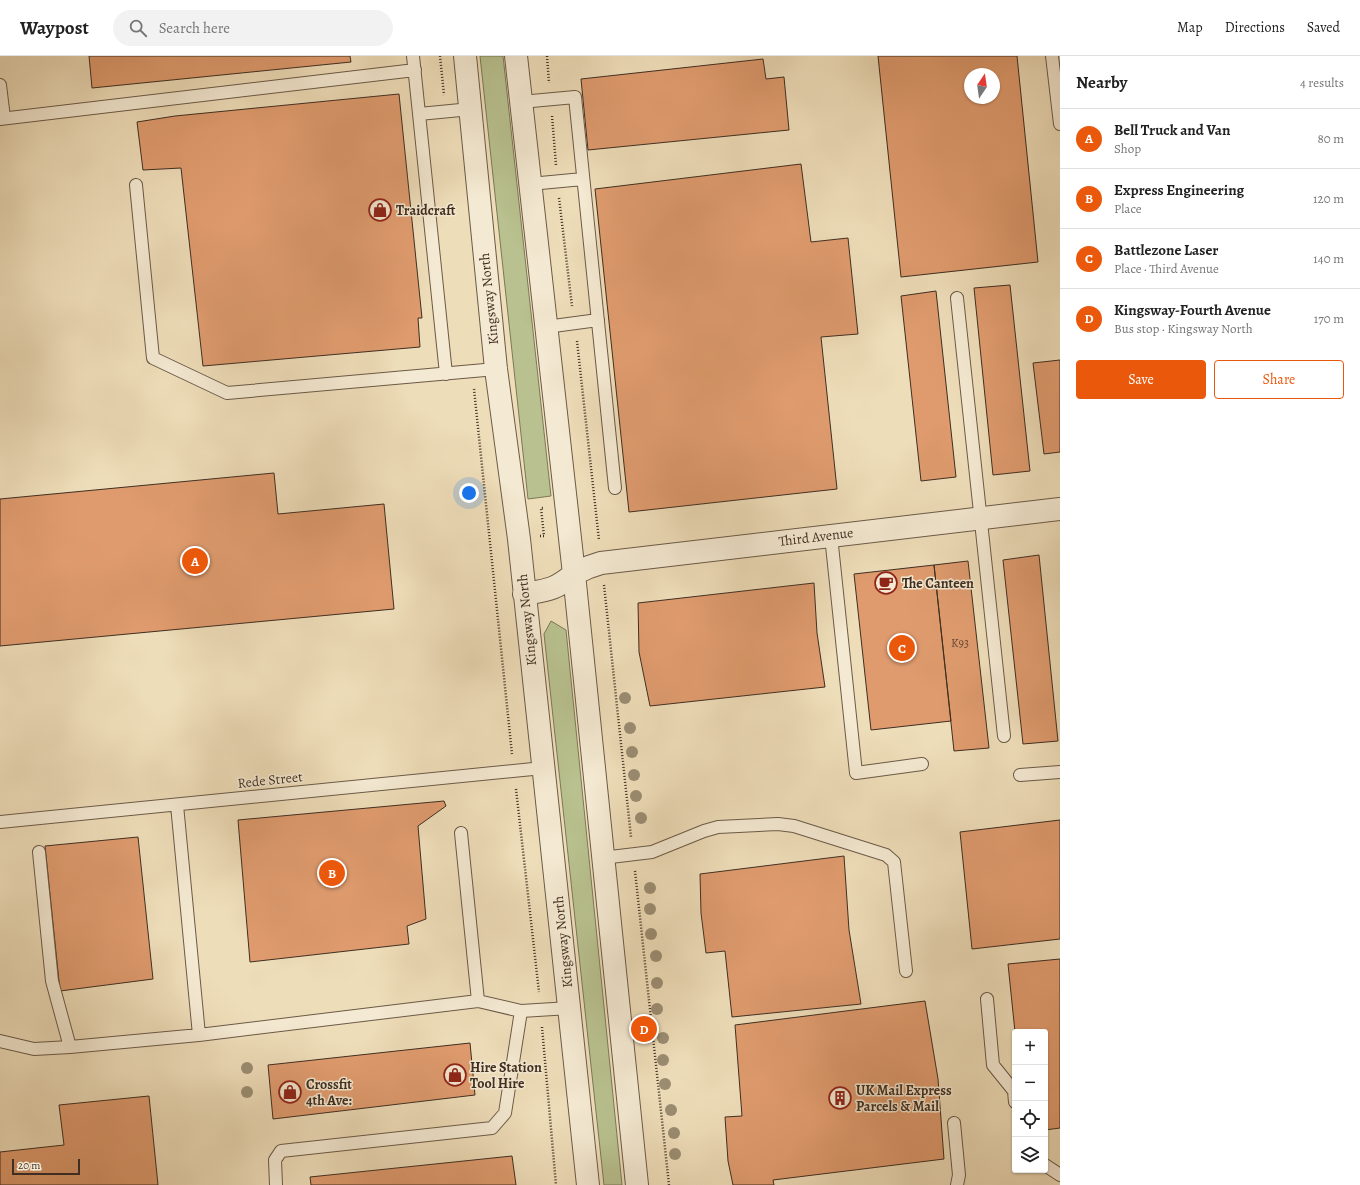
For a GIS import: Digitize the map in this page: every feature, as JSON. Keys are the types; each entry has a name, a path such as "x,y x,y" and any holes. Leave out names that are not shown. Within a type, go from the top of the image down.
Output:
{"street":[{"name":"Kingsway North","path":"465,56 496,369 518,539 588,1185"},
{"path":"516,56 574,574 602,858 637,1185"},
{"name":"Third Avenue","path":"524,594 549,590 560,586 574,574 601,563 1060,509"}],"lane":[{"path":"413,56 446,374"},
{"path":"1052,56 1060,124"},
{"path":"0,85 2,118 415,70"},
{"path":"521,102 575,97 615,488"},
{"path":"419,114 470,109"},
{"path":"530,184 584,179"},
{"path":"136,185 153,358 227,393 496,369"},
{"path":"957,298 1004,736"},
{"path":"546,327 598,320"},
{"path":"831,536 856,772 922,764"},
{"name":"Rede Street","path":"0,822 543,768"},
{"path":"1020,775 1060,772"},
{"path":"177,805 199,1035"},
{"path":"602,858 652,852 704,831 718,827 778,824 794,826 886,856 894,862 906,971"},
{"path":"461,833 478,1001"},
{"path":"39,852 52,981 70,1047"},
{"path":"987,999 993,1065 1014,1090 1015,1101"},
{"path":"0,1041 34,1049 70,1047 199,1035 478,1001 521,1011 541,1011 570,1008"},
{"path":"276,1185 274,1160 281,1151 492,1128 505,1113 521,1011"},
{"path":"954,1123 959,1175 957,1185"},
{"path":"1048,1167 1060,1175"}],"path":[{"path":"440,56 446,111"},
{"path":"472,372 541,1011 556,1185"},
{"path":"490,542 544,536 541,508 594,502"},
{"path":"601,563 669,1185"}],"green space":[{"path":"480,56 503,56 551,496 528,499"},
{"path":"551,621 566,630 622,1185 604,1185 544,634"}],"building":[{"path":"89,56 350,56 351,62 92,88"},
{"path":"878,56 1017,56 1038,262 901,277"},
{"path":"763,59 766,79 784,77 789,130 588,150 581,79"},
{"path":"399,94 422,318 418,318 420,347 203,366 181,168 143,170 137,122 175,116"},
{"path":"801,164 811,242 848,238 858,334 821,337 837,489 629,512 595,189"},
{"path":"1010,285 1030,471 993,475 974,288"},
{"path":"936,291 956,477 921,481 901,296"},
{"path":"1060,360 1060,452 1044,454 1033,363"},
{"path":"274,473 278,514 384,504 394,609 0,646 0,499"},
{"path":"1039,555 1058,741 1023,744 1003,560"},
{"path":"968,561 989,748 954,751 934,565"},
{"path":"934,565 951,721 871,730 854,574"},
{"path":"814,583 817,633 825,687 650,706 639,652 638,603"},
{"path":"444,801 446,806 418,826 426,919 407,926 409,944 250,962 238,820"},
{"path":"1060,820 1060,939 972,949 960,832"},
{"path":"138,837 153,979 60,991 45,846"},
{"path":"844,856 849,930 861,1004 732,1017 725,951 706,953 701,913 700,874"},
{"path":"1060,959 1060,1128 1048,1130 1048,1029 1015,1029 1008,964"},
{"name":"UK Mail Express Parcels & Mail","path":"925,1001 938,1079 944,1159 773,1180 774,1185 733,1185 728,1161 725,1117 742,1116 735,1025"},
{"path":"470,1043 475,1095 273,1119 268,1065"},
{"path":"149,1096 158,1185 0,1185 0,1152 64,1145 59,1105"},
{"path":"512,1156 516,1185 311,1185 310,1177"}],"place":[{"name":"Traidcraft","path":"380,210"},
{"name":"Bell Truck and Van","path":"195,561"},
{"name":"The Canteen","path":"886,583"},
{"name":"Battlezone Laser","path":"902,648"},
{"name":"Express Engineering","path":"332,873"},
{"name":"Kingsway-Fourth Avenue","path":"644,1029"},
{"name":"Hire Station Tool Hire","path":"455,1075"},
{"name":"Crossfit 4th Ave:","path":"290,1092"},
{"name":"UK Mail Express Parcels & Mail","path":"840,1098"}]}
